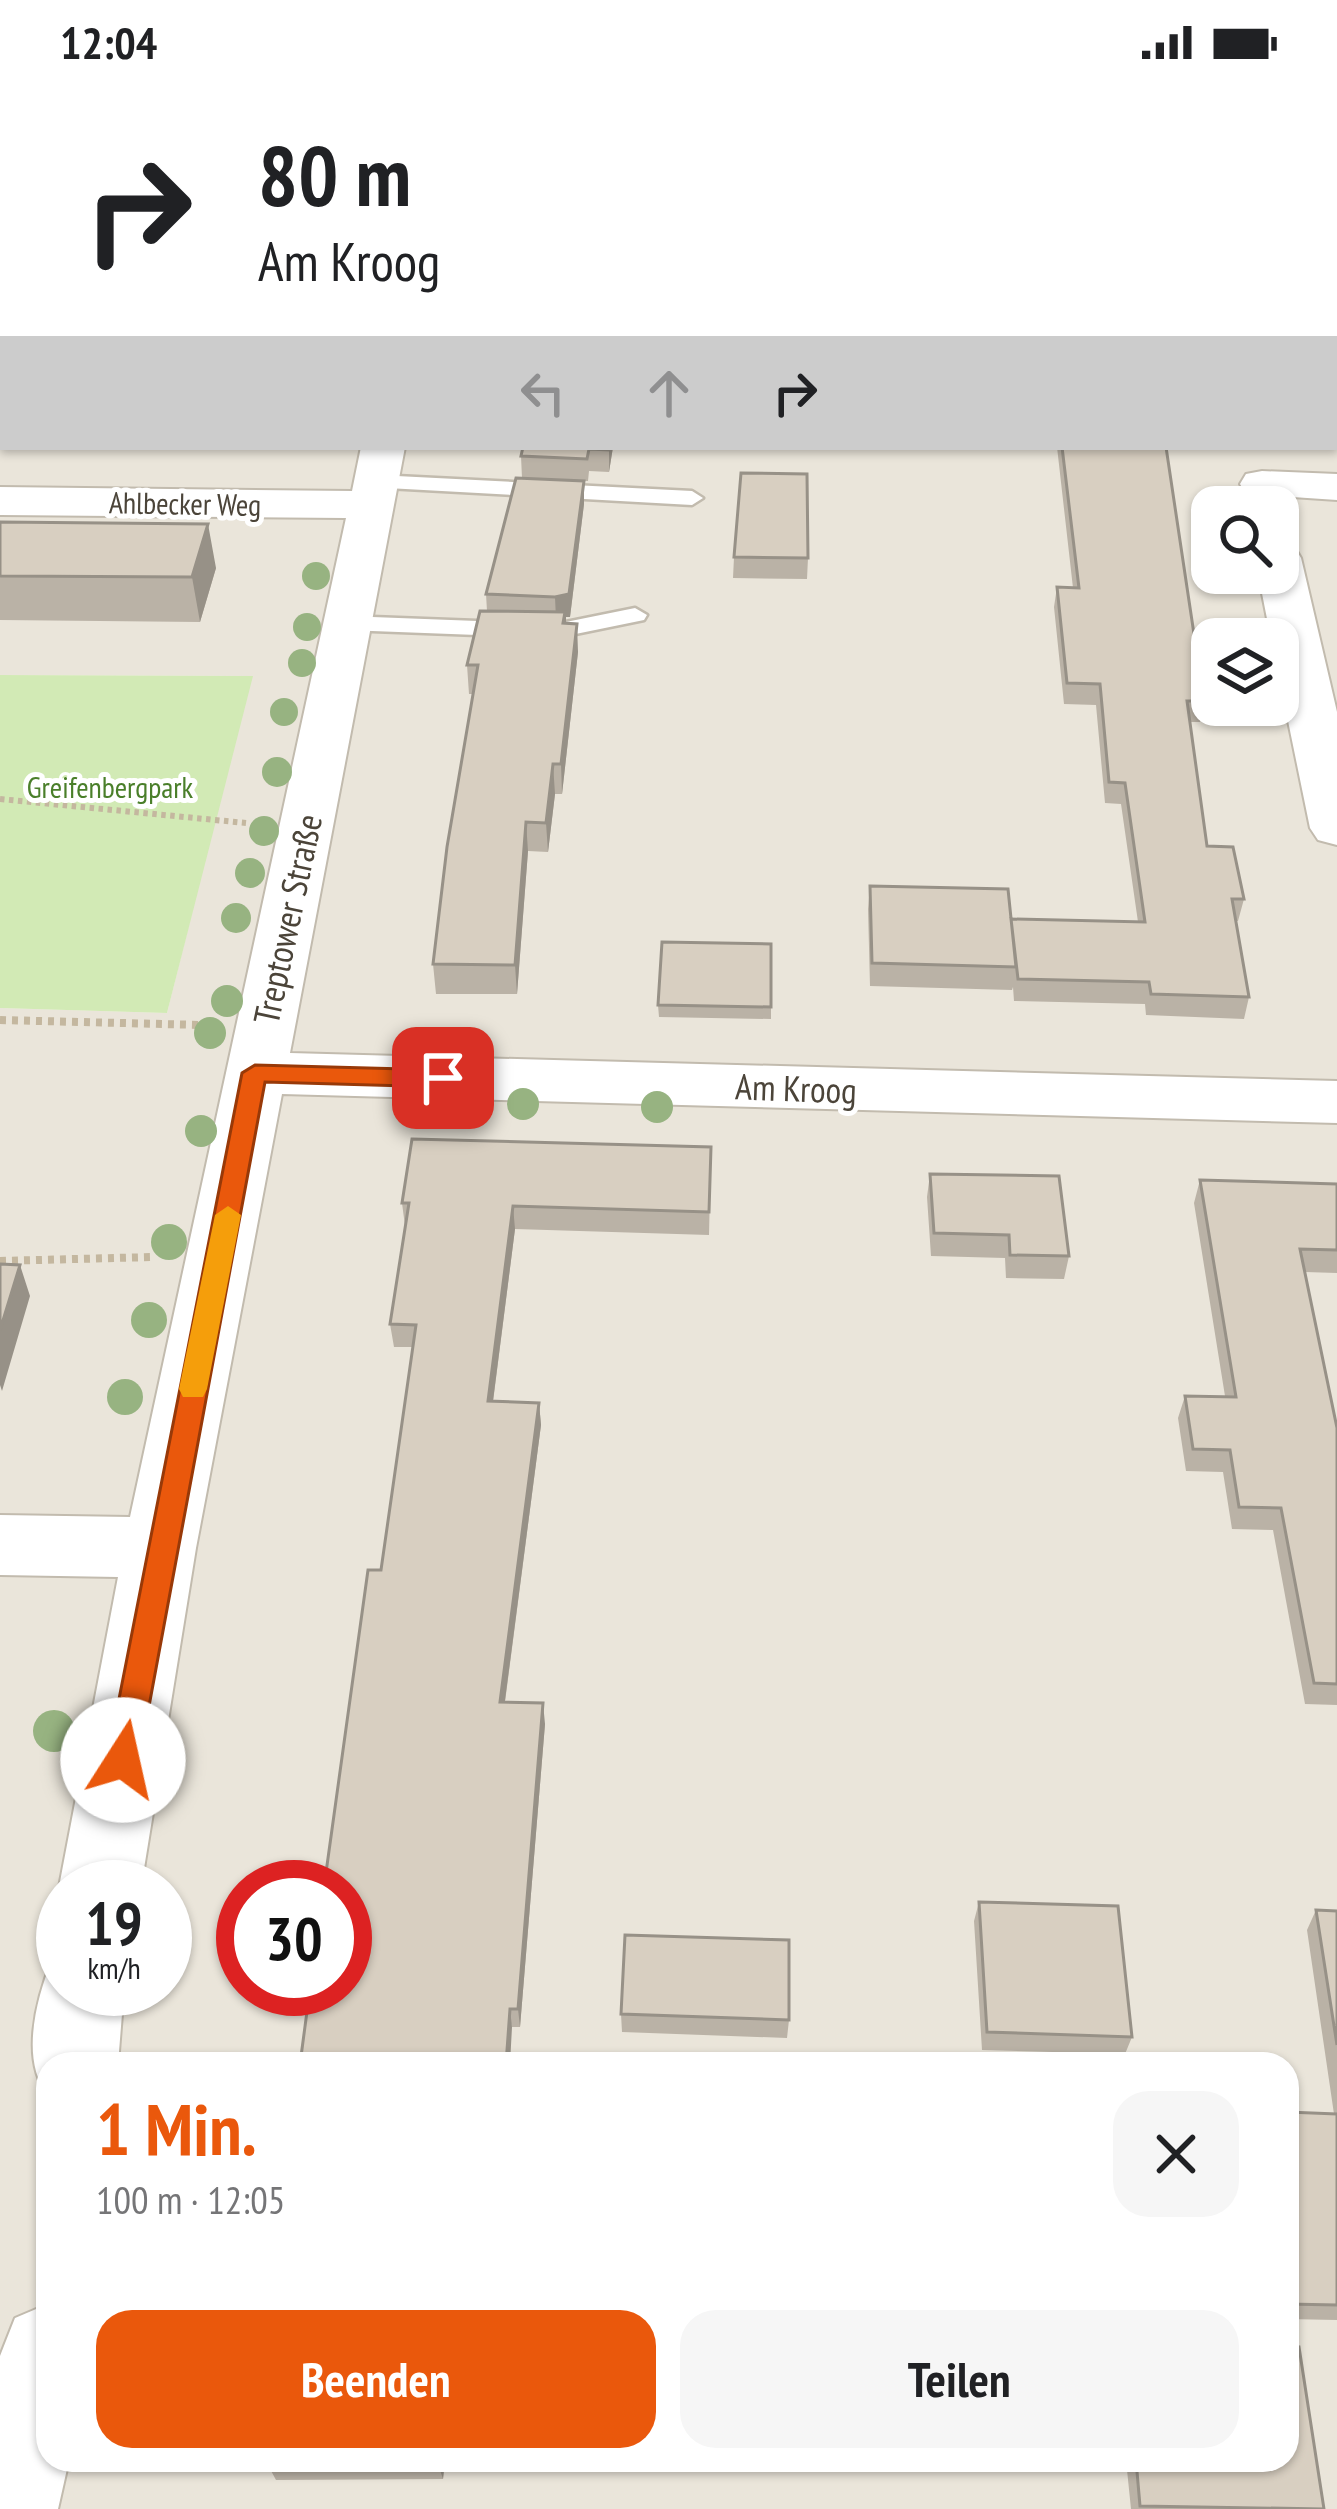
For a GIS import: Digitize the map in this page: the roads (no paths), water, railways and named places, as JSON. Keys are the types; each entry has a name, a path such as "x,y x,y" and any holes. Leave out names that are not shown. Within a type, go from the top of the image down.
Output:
{"street":[{"name":"Ahlbecker Weg","path":"0,501 376,478"},
{"name":"Treptower Straße","path":"105,1860 160,1548 376,478"},
{"path":"1261,479 1337,487"},
{"path":"1286,594 1337,828"},
{"name":"Am Kroog","path":"260,1050 1337,1102"},
{"path":"0,1545 160,1548"},
{"path":"77,2052 80,2016"},
{"path":"9,2509 36,2400"}],"lane":[{"path":"376,478 692,498"},
{"path":"346,623 556,631 635,615"}],"park label":[{"name":"Greifenbergpark","path":"110,786"}]}
